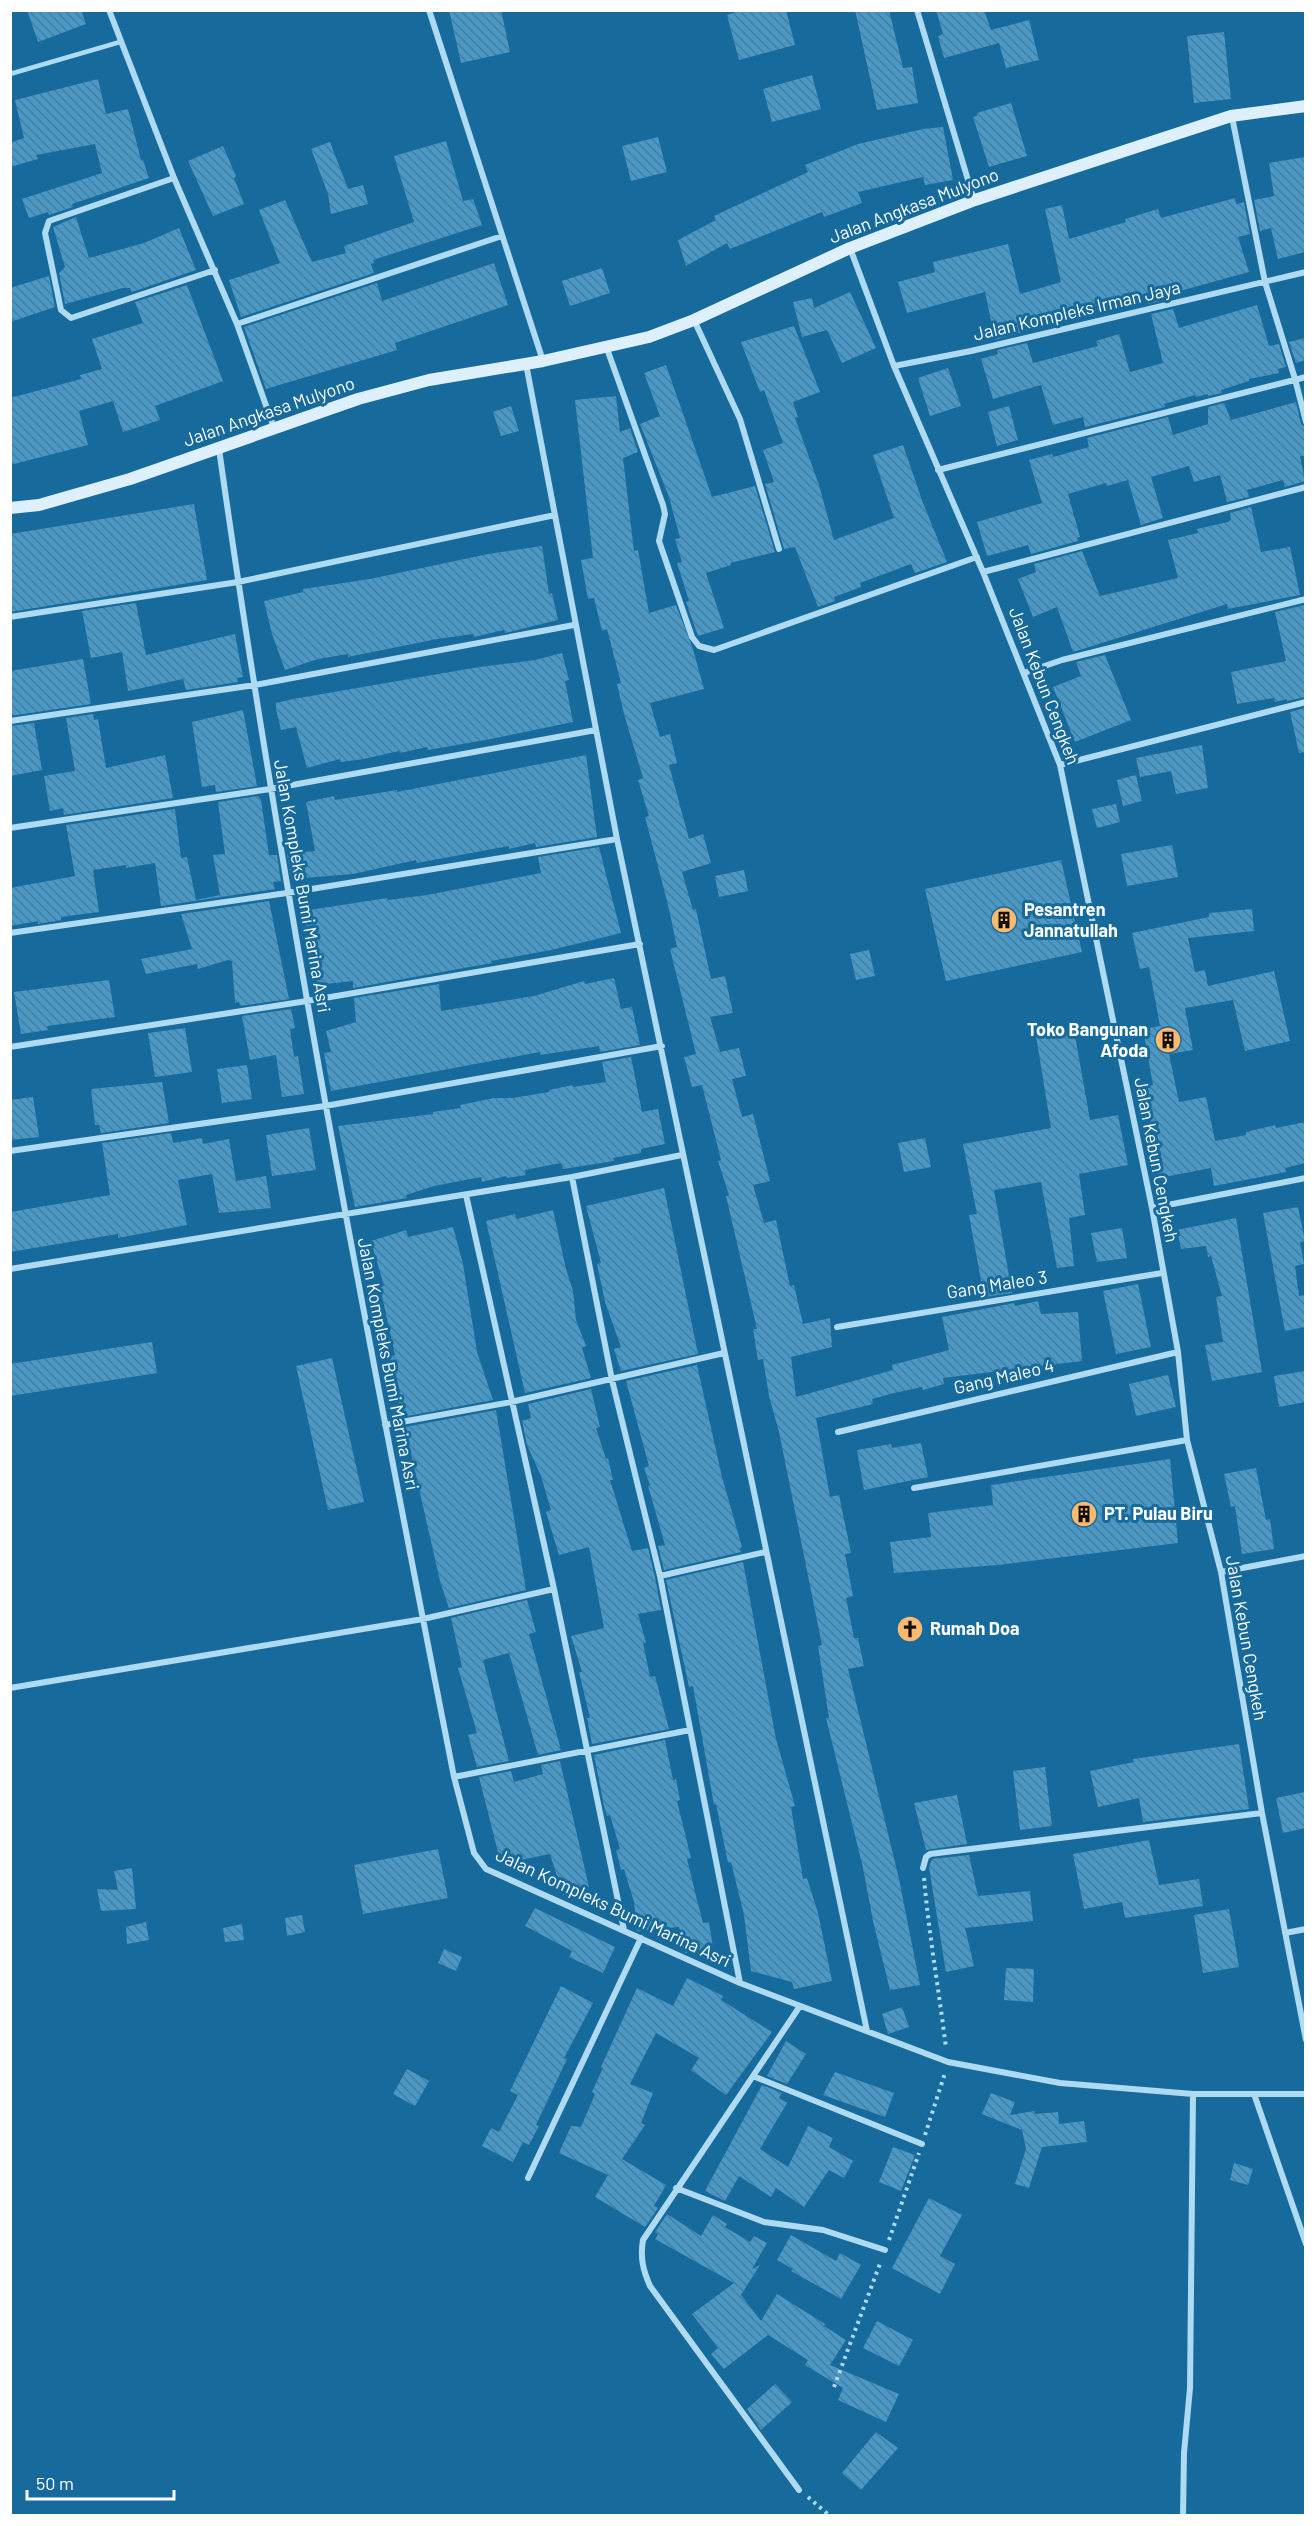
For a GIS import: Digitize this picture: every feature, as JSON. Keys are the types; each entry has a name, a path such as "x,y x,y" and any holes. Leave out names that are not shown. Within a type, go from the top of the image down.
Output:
{"main road":[{"name":"Jalan Angkasa Mulyono","path":"10,508 39,505 130,479 358,399 419,383 543,362 649,337 694,320 850,248 975,200 1231,116 1305,106"}],"street":[{"path":"110,10 120,42 174,177 237,324 275,429"},
{"path":"429,10 543,362"},
{"path":"917,10 975,200"},
{"path":"1231,116 1265,282 1295,380 1305,422"},
{"path":"174,177 49,220 45,232 61,310 71,318 215,270"},
{"path":"237,324 502,236"},
{"name":"Jalan Kebun Cengkeh","path":"850,248 894,366 984,572 1060,765 1152,1208 1178,1352 1187,1440 1221,1572 1262,1813 1305,2040"},
{"name":"Jalan Kompleks Irman Jaya","path":"894,366 971,351 1305,273"},
{"path":"694,320 740,419 779,549"},
{"path":"606,346 663,505 664,521 659,541 692,637 699,646 714,650 977,557"},
{"path":"526,364 574,625 617,839 867,2031"},
{"path":"938,471 1305,377"},
{"name":"Jalan Kompleks Bumi Marina Asri","path":"219,449 270,789 344,1214 454,1778 474,1853 486,1869 740,1983 948,2062 1060,2083 1194,2094 1305,2094"},
{"path":"984,572 1305,487"},
{"path":"10,617 238,582 555,515"},
{"path":"1024,673 1062,660 1305,599"},
{"path":"10,721 255,685 574,625"},
{"path":"1060,765 1305,702"},
{"path":"10,828 270,789 596,730"},
{"path":"10,933 287,893 617,839"},
{"path":"10,1047 307,1001 640,944"},
{"path":"10,1151 325,1106 662,1046"},
{"path":"10,1269 572,1178 682,1155"},
{"path":"572,1178 612,1380 660,1576 740,1983"},
{"path":"1152,1208 1305,1178"},
{"path":"466,1194 554,1589 585,1749 624,1930"},
{"name":"Gang Maleo 3","path":"837,1327 1162,1273"},
{"name":"Gang Maleo 4","path":"838,1432 1178,1352"},
{"path":"385,1425 512,1402 724,1353"},
{"path":"914,1488 1187,1440"},
{"path":"660,1576 765,1552"},
{"path":"1221,1572 1305,1556"},
{"path":"10,1688 423,1619 554,1589"},
{"path":"454,1778 585,1749 690,1730"},
{"path":"923,1868 926,1857 930,1854 1262,1813"},
{"path":"1285,1933 1305,1929"},
{"path":"528,2178 641,1938"},
{"path":"800,2006 676,2188 643,2240 641,2254 643,2270 650,2286 800,2490"},
{"path":"753,2076 922,2144"},
{"path":"1183,2516 1184,2452 1190,2388 1194,2094"},
{"path":"1254,2094 1305,2244"},
{"path":"676,2188 764,2222 823,2230 885,2250"}],"lane":[{"path":"10,74 120,42"}],"path":[{"path":"800,2490 830,2516"}],"building":[{"path":"27,10 81,10 86,24 38,42"},
{"path":"449,10 501,10 510,52 461,63"},
{"path":"743,10 786,10 795,45 739,60 727,15"},
{"path":"855,10 889,10 903,68 912,67 918,103 877,110"},
{"path":"936,10 984,10 991,30 1029,20 1039,60 1006,68 999,43 944,58 938,36 943,34"},
{"path":"1224,32 1231,99 1194,103 1187,36"},
{"path":"812,75 821,109 772,122 763,89"},
{"path":"98,79 106,114 128,109 141,160 143,160 149,178 72,204 73,207 49,215 48,212 29,218 22,199 102,173 95,144 36,155 38,159 10,167 10,143 24,138 15,100"},
{"path":"1011,103 1027,156 989,167 973,117 977,116 977,113"},
{"path":"943,127 953,180 925,185 923,177 858,192 862,203 824,217 822,212 730,249 727,243 686,266 678,240 716,220 714,216 808,172 805,165 858,144 923,129"},
{"path":"658,137 667,172 631,181 622,146"},
{"path":"446,141 463,201 473,199 482,225 373,260 374,263 371,264 374,273 241,317 229,280 280,263 259,210 285,200 312,262 346,253 344,246 414,222 394,156"},
{"path":"330,142 348,189 363,185 368,204 331,214 328,194 311,149"},
{"path":"223,146 236,176 234,178 244,204 213,216 188,161"},
{"path":"1305,157 1305,252 1278,259 1271,228 1260,231 1254,200 1274,196 1269,163"},
{"path":"1235,198 1236,204 1244,202 1250,234 1238,237 1249,272 1169,294 1170,299 1148,304 1146,297 1082,309 1084,313 995,340 985,292 907,313 898,282 935,272 933,262 1008,244 1020,294 1061,282 1045,209 1062,205 1069,239 1126,222 1125,219 1158,209 1161,218"},
{"path":"76,217 89,258 144,243 179,228 196,270 132,292 130,288 123,288 65,304 59,273 65,267 53,227"},
{"path":"494,263 508,305 395,343 397,350 266,389 244,327 377,283 382,301"},
{"path":"602,268 610,293 570,306 562,281"},
{"path":"49,276 55,307 10,322 10,288"},
{"path":"187,285 223,381 155,406 160,420 123,432 113,401 79,411 88,445 10,465 10,398 81,379 80,375 102,369 92,339 143,323 135,302"},
{"path":"850,292 876,348 842,363 827,330 802,337 793,302 812,298 814,308"},
{"path":"1257,305 1269,346 1279,344 1286,367 1278,369 1279,373 1249,379 1249,381 1221,390 1222,393 1196,397 1195,395 1164,404 1165,407 1085,427 1083,417 1053,425 1041,385 993,399 981,359 998,354 997,350 1027,343 1033,363 1098,346 1096,341 1119,334 1130,372 1163,363 1151,314 1173,309 1179,328"},
{"path":"794,326 820,392 793,402 798,417 795,418 819,485 834,540 894,518 873,455 903,445 947,562 915,573 911,564 860,583 861,587 834,597 835,601 818,607 795,547 784,549 765,484 774,482 763,450 783,443 764,390 760,392 741,342"},
{"path":"1305,338 1305,360 1296,363 1289,342"},
{"path":"666,365 712,497 755,486 775,552 730,563 731,565 706,573 724,628 698,636 686,602 689,601 677,563 682,562 675,539 680,538 669,497 640,424 660,416 644,373"},
{"path":"948,368 961,406 930,416 918,378"},
{"path":"616,396 620,432 630,428 638,452 623,458 634,551 638,550 649,613 676,605 692,646 704,689 650,703 660,737 670,734 677,763 669,765 689,839 703,834 711,863 682,872 693,910 696,909 711,979 725,976 733,1013 710,1017 720,1052 739,1048 746,1076 732,1079 742,1117 753,1114 770,1181 753,1185 764,1223 776,1220 790,1286 794,1285 803,1324 830,1318 832,1347 791,1357 796,1397 893,1370 892,1365 949,1350 942,1317 1014,1303 1015,1306 1038,1301 1041,1314 1078,1312 1082,1361 943,1378 944,1384 923,1390 922,1387 894,1393 872,1399 873,1404 816,1418 830,1497 839,1495 851,1553 845,1554 853,1596 846,1598 854,1638 858,1638 864,1666 848,1669 899,1879 920,1985 890,1990 873,1921 863,1868 826,1718 829,1718 818,1646 822,1645 763,1359 758,1360 753,1329 757,1329 726,1196 729,1195 718,1161 721,1160 702,1085 692,1087 684,1057 696,1054 670,949 677,947 645,817 649,816 638,780 643,778 624,714 617,684 621,683 607,629 602,631 594,598 588,599 581,560 593,558 575,400"},
{"path":"1296,402 1301,424 1305,427 1305,456 1300,456 1305,481 1285,487 1283,480 1247,490 1249,497 1227,502 1220,475 1194,482 1189,466 1151,477 1163,518 1141,525 1128,480 1107,486 1106,483 1068,494 1080,537 1077,538 1078,541 1031,554 1028,545 987,556 977,522 1042,503 1029,460 1052,454 1053,457 1089,447 1087,438 1168,417 1173,435 1208,424 1208,407 1224,403 1231,420"},
{"path":"511,406 519,431 501,436 493,412"},
{"path":"1009,406 1018,440 997,446 988,412"},
{"path":"194,504 207,580 10,612 10,534"},
{"path":"1251,507 1261,552 1290,547 1300,595 1228,609 1227,604 1073,652 1057,607 1033,617 1018,579 1036,572 1034,564 1082,551 1100,596 1178,578 1168,540 1198,533 1197,529 1228,522 1231,519 1230,513"},
{"path":"542,546 549,594 552,593 558,620 505,633 504,630 474,637 473,634 437,639 348,657 348,654 318,659 285,670 272,634 264,601 303,592 303,589 370,579 488,554"},
{"path":"136,603 146,655 235,634 243,677 237,678 238,682 186,690 183,679 128,691 122,652 91,658 82,611"},
{"path":"1305,605 1305,697 1275,702 1274,698 1237,704 1231,672 1286,661 1275,612"},
{"path":"562,653 569,680 565,681 573,722 491,739 428,750 427,747 400,753 399,751 364,759 341,762 340,759 307,768 296,727 281,730 276,709 276,703 293,699 479,667 535,660"},
{"path":"1105,655 1131,720 1075,742 1053,687 1081,676 1076,662"},
{"path":"83,659 91,704 10,716 10,671"},
{"path":"1305,708 1305,752 1299,753 1290,712"},
{"path":"243,710 257,786 216,792 215,785 202,787 192,722"},
{"path":"93,714 94,720 98,719 106,768 165,755 173,798 64,815 63,808 50,811 44,776 75,771 66,718"},
{"path":"34,723 42,770 10,776 10,726"},
{"path":"1202,745 1208,788 1176,794 1171,771 1140,777 1136,758"},
{"path":"586,755 597,837 536,847 535,843 509,849 509,846 417,863 416,860 353,874 292,879 287,854 315,851 306,802 334,796 335,800 397,790 397,792"},
{"path":"1136,775 1142,801 1123,806 1117,780"},
{"path":"258,796 261,800 269,855 277,855 281,881 273,882 275,889 161,906 155,863 126,868 126,865 93,870 99,912 61,917 61,920 38,924 38,921 10,926 10,888 75,876 66,825 175,809 181,858 187,857 196,900 220,895 213,855 225,854 218,802"},
{"path":"1116,804 1120,822 1097,828 1092,809"},
{"path":"1172,845 1178,877 1127,886 1121,854"},
{"path":"599,847 621,933 551,950 491,961 492,963 353,988 353,981 317,985 303,911 387,898 388,900 427,895 541,873 538,857"},
{"name":"Pesantren Jannatullah","path":"1061,860 1082,952 946,981 925,889"},
{"path":"744,870 748,891 719,897 715,876"},
{"path":"269,901 289,999 240,1006 239,1002 235,1003 232,961 228,960 198,969 197,964 146,974 141,959 192,949 181,914"},
{"path":"1252,909 1254,931 1188,938 1195,972 1205,970 1208,986 1274,971 1290,1041 1245,1051 1233,1000 1185,1008 1193,1050 1169,1054 1179,1102 1206,1097 1215,1141 1246,1135 1246,1132 1275,1125 1276,1128 1305,1122 1305,1163 1285,1168 1286,1172 1214,1186 1211,1168 1159,1178 1146,1086 1153,1085 1143,1029 1160,1026 1149,967 1140,969 1132,933 1209,917 1209,913"},
{"path":"869,950 875,976 856,980 850,954"},
{"path":"614,978 621,1009 632,1007 640,1045 600,1052 599,1046 540,1055 540,1052 331,1091 324,1053 331,1052 326,1031 356,1022 354,998 439,984 441,1011 534,996 584,981 585,984"},
{"path":"109,980 115,1017 47,1026 48,1030 21,1034 14,992"},
{"path":"291,1009 295,1028 290,1029 294,1057 298,1056 304,1094 282,1097 276,1055 250,1060 242,1016"},
{"path":"185,1028 192,1072 155,1077 148,1033"},
{"path":"1074,1030 1090,1120 1118,1115 1128,1165 1079,1174 1085,1215 1069,1218 1074,1266 1057,1268 1041,1182 994,1190 1012,1293 984,1297 969,1215 977,1214 963,1144 1051,1128 1036,1036"},
{"path":"631,1057 642,1112 658,1109 665,1144 641,1149 641,1153 613,1158 614,1161 563,1169 561,1163 525,1170 526,1175 507,1178 506,1176 482,1182 481,1177 434,1186 406,1195 407,1198 355,1207 338,1126 433,1114 433,1112 461,1108 460,1105 494,1098 513,1098 573,1085 573,1087 606,1082 602,1062"},
{"path":"247,1065 252,1099 222,1103 217,1069"},
{"path":"162,1082 169,1123 101,1133 99,1125 95,1125 91,1089"},
{"path":"33,1097 39,1137 10,1140 10,1100"},
{"path":"309,1128 316,1170 272,1176 266,1135"},
{"path":"171,1133 173,1143 202,1138 203,1144 229,1139 236,1181 266,1176 271,1208 219,1213 212,1174 178,1180 187,1225 118,1238 118,1234 10,1252 10,1212 110,1195 102,1143"},
{"path":"925,1138 931,1167 904,1172 898,1143"},
{"path":"664,1188 698,1354 621,1371 614,1349 621,1347 605,1302 597,1264 601,1263 586,1206"},
{"path":"1298,1207 1305,1241 1300,1242 1304,1264 1295,1266 1299,1296 1305,1295 1305,1327 1285,1331 1263,1213"},
{"path":"553,1210 573,1291 576,1320 586,1346 582,1348 591,1378 525,1393 486,1221 515,1214 517,1219"},
{"path":"1236,1218 1262,1372 1212,1381 1205,1345 1223,1342 1216,1297 1222,1296 1206,1246 1181,1249 1177,1230"},
{"path":"453,1227 463,1264 477,1352 493,1400 402,1417 397,1393 400,1392 390,1356 395,1355 380,1287 384,1286 371,1241 406,1230 408,1237"},
{"path":"1122,1228 1127,1258 1097,1262 1091,1233"},
{"path":"1138,1284 1151,1347 1116,1354 1103,1291"},
{"path":"152,1342 157,1373 10,1396 10,1364"},
{"path":"332,1358 364,1502 328,1510 296,1366"},
{"path":"697,1365 722,1477 742,1547 741,1552 664,1570 658,1546 665,1545 648,1486 650,1485 644,1468 649,1466 626,1381"},
{"path":"1305,1371 1305,1402 1279,1407 1274,1376"},
{"path":"1168,1375 1176,1407 1136,1416 1129,1384"},
{"path":"591,1389 600,1427 596,1428 606,1459 608,1458 613,1480 610,1480 632,1551 648,1548 655,1577 661,1610 638,1614 646,1643 643,1643 650,1677 655,1676 669,1729 592,1744 587,1718 590,1718 579,1672 582,1672 571,1636 604,1628 589,1547 559,1555 546,1512 551,1510 541,1476 527,1445 522,1421 531,1418 528,1404"},
{"path":"496,1410 526,1590 449,1608 440,1581 405,1427"},
{"path":"921,1443 928,1477 864,1490 857,1450 891,1444 892,1448"},
{"name":"PT. Pulau Biru","path":"1170,1459 1178,1543 998,1565 894,1573 890,1542 931,1537 928,1513 993,1505 991,1485"},
{"path":"1256,1468 1266,1520 1270,1519 1274,1549 1242,1554 1235,1506 1231,1507 1224,1474"},
{"path":"743,1562 776,1739 795,1806 791,1807 803,1879 807,1878 818,1913 832,1981 794,1989 792,1982 751,1971 744,1915 731,1862 728,1863 716,1804 714,1805 693,1686 689,1687 666,1580"},
{"path":"527,1600 536,1632 529,1634 561,1750 538,1755 509,1653 483,1660 509,1761 477,1767 468,1735 477,1733 458,1668 462,1667 451,1618"},
{"path":"665,1740 673,1780 676,1779 680,1800 677,1801 691,1858 687,1859 703,1923 709,1922 713,1948 685,1953 679,1927 637,1931 634,1902 624,1869 621,1870 616,1850 620,1849 610,1815 607,1816 604,1806 594,1755"},
{"path":"1239,1744 1249,1809 1143,1822 1139,1798 1098,1807 1090,1771 1134,1762 1133,1759"},
{"path":"560,1761 589,1887 563,1895 550,1854 501,1864 479,1777 511,1771 514,1782 543,1774 541,1765"},
{"path":"1045,1767 1052,1826 1020,1830 1013,1771"},
{"path":"1305,1792 1305,1828 1283,1833 1276,1798"},
{"path":"957,1795 967,1844 926,1850 914,1803"},
{"path":"1149,1840 1159,1885 1199,1879 1203,1906 1125,1918 1122,1902 1084,1909 1073,1854"},
{"path":"438,1849 448,1898 363,1914 354,1865"},
{"path":"969,1855 978,1896 1030,1891 1033,1921 965,1928 974,1966 946,1972 929,1867 932,1859"},
{"path":"132,1868 136,1909 101,1911 97,1889 118,1890 114,1871"},
{"path":"535,1908 615,1947 603,1973 569,1957 572,1951 525,1926"},
{"path":"1229,1909 1239,1967 1203,1973 1194,1915"},
{"path":"302,1915 305,1932 287,1936 285,1918"},
{"path":"146,1922 149,1940 127,1944 126,1927"},
{"path":"242,1924 244,1940 225,1942 223,1928"},
{"path":"444,1949 462,1957 456,1971 438,1963"},
{"path":"1006,1968 1034,1969 1033,2002 1004,2000"},
{"path":"687,1978 723,1996 721,2000 772,2032 726,2095 691,2070 699,2058 656,2033 630,2084 653,2093 641,2123 645,2125 622,2159 666,2185 654,2206 658,2208 645,2227 595,2197 608,2175 559,2153 571,2126 581,2127 595,2094 592,2092 603,2068 601,2067 637,1988 673,2006"},
{"path":"561,1986 593,2003 564,2058 567,2059 536,2125 539,2126 529,2145 523,2142 513,2162 482,2146 491,2128 499,2132 518,2095 510,2091"},
{"path":"902,2007 909,2027 888,2034 882,2014"},
{"path":"786,2041 806,2054 787,2084 767,2076"},
{"path":"407,2069 429,2081 415,2106 393,2094"},
{"path":"835,2072 894,2093 885,2117 823,2095"},
{"path":"762,2085 782,2093 779,2098 787,2103 760,2149 788,2167 808,2126 833,2138 829,2147 853,2161 844,2178 829,2170 804,2207 776,2188 771,2197 739,2176 725,2201 705,2191"},
{"path":"991,2093 1015,2102 1010,2115 1034,2111 1035,2114 1058,2112 1059,2124 1084,2121 1087,2142 1042,2147 1029,2188 1015,2184 1026,2149 1022,2130 982,2114"},
{"path":"893,2147 915,2155 901,2191 879,2182"},
{"path":"1234,2163 1253,2169 1248,2185 1230,2180"},
{"path":"929,2198 962,2215 940,2256 955,2264 940,2294 892,2268"},
{"path":"667,2214 701,2236 713,2215 727,2224 725,2227 750,2242 754,2236 767,2243 752,2269 760,2265 741,2295 761,2321 777,2294 846,2340 830,2365 899,2394 886,2422 838,2400 843,2388 805,2365 808,2360 768,2335 724,2369 711,2354 718,2348 692,2314 734,2283 655,2239 658,2234 655,2232"},
{"path":"791,2235 836,2261 840,2253 861,2265 841,2299 791,2271 793,2269 777,2260"},
{"path":"877,2321 913,2340 899,2366 863,2348"},
{"path":"775,2384 792,2402 761,2430 747,2409"},
{"path":"876,2432 898,2448 861,2490 842,2473"}],"place":[{"name":"Pesantren Jannatullah","path":"1004,920"},
{"name":"Toko Bangunan Afoda","path":"1168,1040"},
{"name":"PT. Pulau Biru","path":"1084,1514"},
{"name":"Rumah Doa","path":"910,1629"}]}
